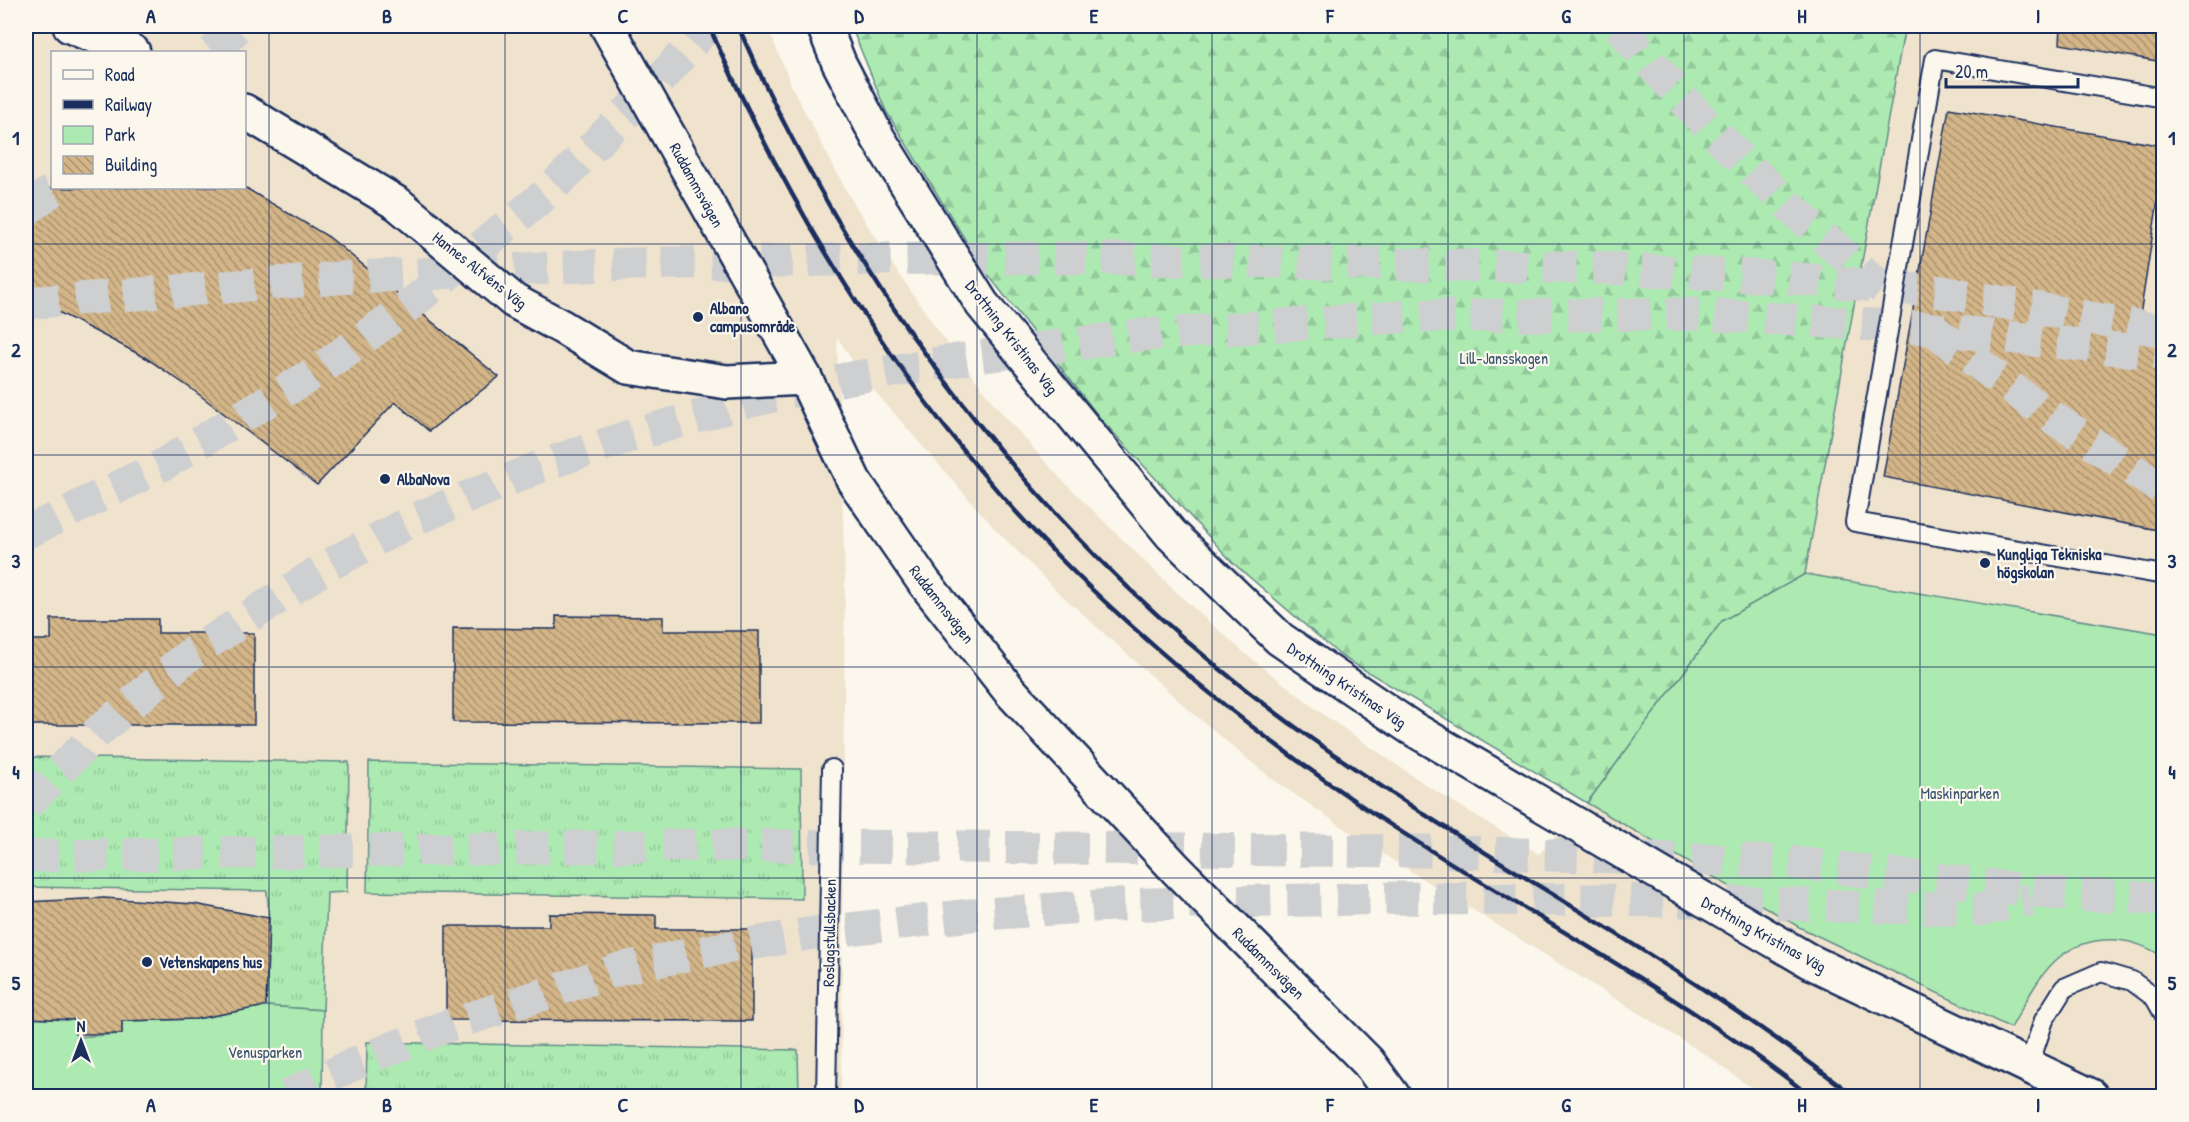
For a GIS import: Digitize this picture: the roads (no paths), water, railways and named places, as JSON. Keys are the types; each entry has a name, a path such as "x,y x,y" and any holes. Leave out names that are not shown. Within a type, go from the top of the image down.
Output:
{"street":[{"path":"70,26 131,51"},
{"name":"Ruddammsvägen","path":"608,26 806,378 854,480 924,582 1010,692 1176,869 1368,1062 1393,1096"},
{"name":"Drottning Kristinas Väg","path":"824,26 839,63 878,138 982,304 1171,534 1280,639 1410,727 1809,961 2091,1096"},
{"name":"Hannes Alfvéns Väg","path":"246,112 398,204 514,301 628,367 726,382 806,378"}],"lane":[{"path":"2163,98 1935,59 1855,522 2163,575"},
{"name":"Roslagstullsbacken","path":"825,1096 832,769"},
{"path":"2029,1065 2043,1020 2064,988 2101,972 2132,981 2155,998 2163,1014"}],"tunnel":[{"path":"214,51 239,26"},
{"path":"26,533 164,464 321,369 416,300 547,193 666,73 707,26"},
{"path":"1619,26 1680,96 1745,163 1813,228 1883,289"},
{"path":"26,210 54,189"},
{"path":"26,303 337,278 629,264 929,258 1070,258 1602,268 1789,278 1943,292 2164,331"},
{"path":"26,805 100,730 185,658 329,565 413,520 549,463 627,437 743,403 845,379 976,357 1142,335 1413,316 1700,314 1923,328 2164,354"},
{"path":"1932,329 2044,412 2164,490"},
{"path":"26,856 711,845 1423,851 1787,862 2062,894 2164,899"},
{"path":"287,1096 358,1062 441,1028 623,968 814,933 971,915 1111,905 1392,898 1686,901 1978,910 2031,900"}],"railway":[{"path":"709,26 782,176 823,249 868,320 967,455 1022,518 1080,578 1185,673 1259,732 1335,787 1429,849 1705,1020 1810,1096"},
{"path":"738,26 788,130 844,231 907,329 977,422 1052,510 1133,592 1220,669 1312,739 1447,829 1722,1002 1854,1096"}],"place":[{"name":"Albano campusområde","path":"698,317"},
{"name":"AlbaNova","path":"385,479"},
{"name":"Kungliga Tekniska högskolan","path":"1985,563"},
{"name":"Vetenskapens hus","path":"147,962"}],"park label":[{"name":"Lill-Jansskogen","path":"1504,358"},
{"name":"Maskinparken","path":"1960,793"},
{"name":"Venusparken","path":"265,1052"}]}
